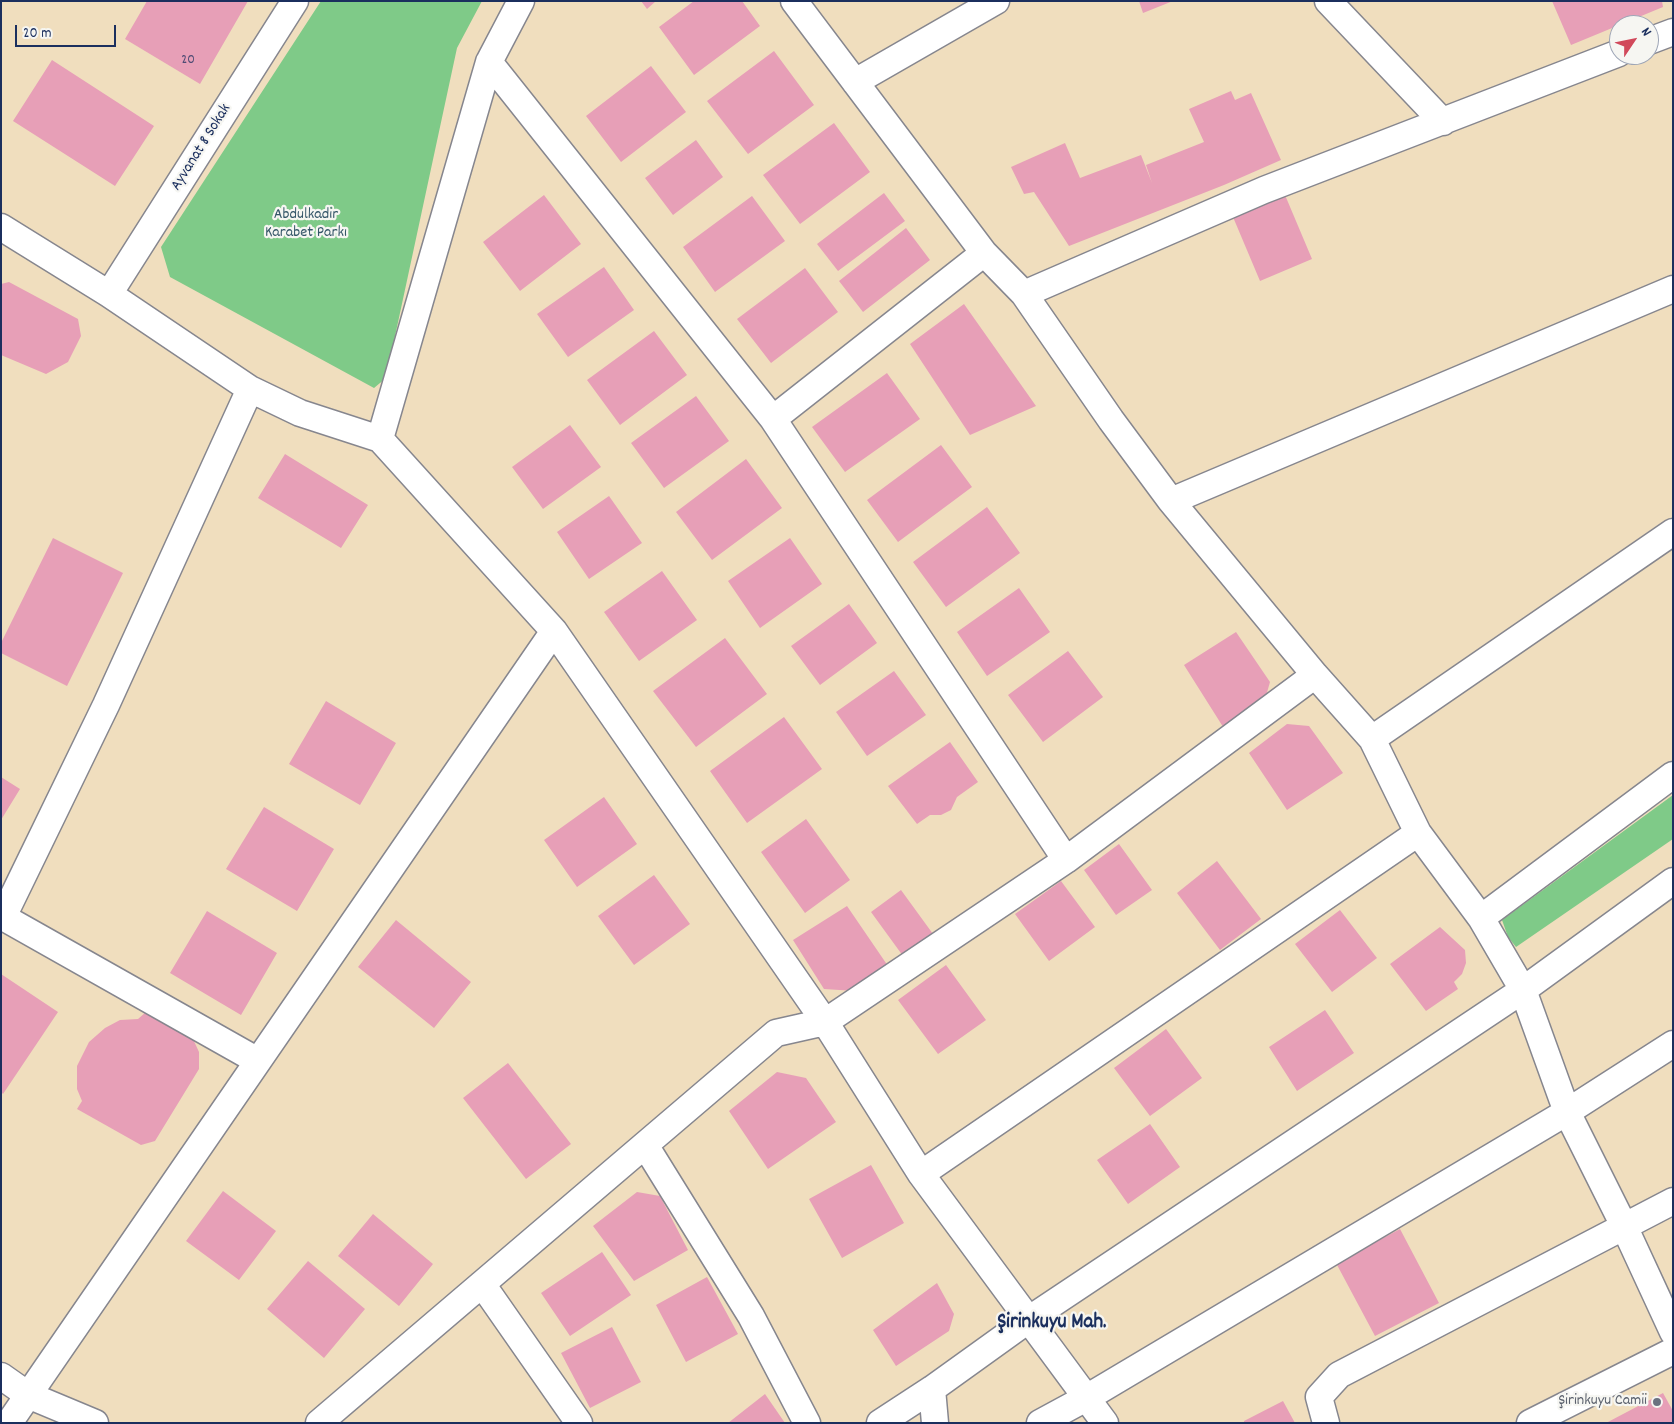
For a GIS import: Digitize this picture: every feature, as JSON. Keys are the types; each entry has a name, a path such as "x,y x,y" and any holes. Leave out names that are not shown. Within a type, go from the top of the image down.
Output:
{"street":[{"name":"Ayvanat 8 Sokak","path":"109,294 295,1"},
{"path":"380,439 489,62 521,1"},
{"path":"794,1 984,253 1024,294 1111,420 1171,501 1315,675 1372,739 1418,833 1481,918 1523,990 1566,1112 1624,1226 1673,1332"},
{"path":"855,82 996,1"},
{"path":"1328,1 1443,122"},
{"path":"1659,37 1673,32"},
{"path":"1024,294 1264,190 1609,57"},
{"path":"489,62 773,419 1066,860"},
{"path":"1,227 109,294 250,389 300,413 380,439 554,630 825,1022 921,1174 1028,1320 1088,1397 1105,1423"},
{"path":"773,419 984,253"},
{"path":"1171,501 1673,289"},
{"path":"250,389 106,705 2,917 258,1061"},
{"path":"1372,739 1673,532"},
{"path":"9,1423 554,630"},
{"path":"319,1423 776,1033 825,1022 1066,860 1315,675"},
{"path":"1481,918 1673,775"},
{"path":"921,1174 1418,833"},
{"path":"880,1423 932,1389 1028,1320 1523,990 1672,883"},
{"path":"1040,1423 1088,1397 1566,1112 1673,1044"},
{"path":"644,1145 751,1316 807,1423"},
{"path":"1326,1423 1319,1397 1339,1375 1673,1201"},
{"path":"482,1284 579,1423"},
{"path":"1530,1423 1673,1351"},
{"path":"1,1376 28,1395 95,1423"},
{"path":"932,1389 935,1423"}],"green space":[{"name":"Abdulkadir Karabet Parkı","path":"321,1 482,1 457,48 386,378 374,388 170,277 161,247"},
{"path":"1673,795 1673,839 1516,947 1508,937 1502,920"}],"building":[{"path":"147,1 248,1 200,84 125,39"},
{"path":"641,1 656,1 647,9"},
{"path":"694,1 742,1 760,26 694,75 659,27"},
{"path":"1139,1 1173,1 1143,13"},
{"path":"1552,1 1662,1 1663,7 1644,15 1609,15 1609,29 1571,45"},
{"path":"774,51 814,105 748,154 707,101"},
{"path":"52,60 154,126 115,186 13,121"},
{"path":"651,66 686,112 621,162 586,116"},
{"path":"1231,91 1235,100 1251,93 1281,160 1224,185 1069,246 1034,192 1024,194 1011,167 1065,143 1080,178 1141,155 1152,183 1146,165 1204,142 1189,109"},
{"path":"834,123 870,172 800,224 763,175"},
{"path":"696,140 723,177 673,215 645,178"},
{"path":"884,193 905,221 838,271 817,244"},
{"path":"544,195 581,244 520,291 483,242"},
{"path":"1285,195 1312,259 1260,281 1233,217"},
{"path":"752,196 785,241 715,292 683,247"},
{"path":"906,228 930,260 863,312 839,281"},
{"path":"604,267 634,310 568,357 537,314"},
{"path":"805,268 838,312 771,363 737,319"},
{"path":"9,282 78,319 81,336 68,362 46,374 1,355 1,284"},
{"path":"964,304 1036,406 970,435 910,344"},
{"path":"654,331 687,375 620,425 587,380"},
{"path":"887,373 920,419 845,472 812,427"},
{"path":"696,396 729,441 664,488 631,443"},
{"path":"570,425 601,467 543,509 512,467"},
{"path":"941,445 972,487 898,542 867,500"},
{"path":"285,454 368,505 341,548 258,498"},
{"path":"746,459 782,508 712,560 676,512"},
{"path":"609,496 642,543 589,579 557,532"},
{"path":"987,507 1020,553 946,607 913,562"},
{"path":"53,538 123,573 67,686 1,653 1,643"},
{"path":"790,538 822,584 760,628 728,581"},
{"path":"662,571 697,620 639,661 604,612"},
{"path":"1019,588 1050,632 987,676 957,632"},
{"path":"849,604 877,643 820,685 791,646"},
{"path":"1236,632 1270,682 1264,703 1225,730 1184,665"},
{"path":"725,638 767,694 696,747 653,691"},
{"path":"1068,651 1103,697 1043,742 1008,695"},
{"path":"894,671 926,715 867,756 836,712"},
{"path":"326,701 396,743 360,805 289,764"},
{"path":"784,717 822,769 747,823 710,771"},
{"path":"1287,724 1309,726 1343,773 1287,810 1249,753"},
{"path":"950,742 978,782 957,797 951,810 941,815 930,815 917,824 888,786"},
{"path":"1,777 20,789 1,820"},
{"path":"604,797 637,844 577,887 544,840"},
{"path":"264,807 334,849 297,911 226,869"},
{"path":"806,819 850,880 805,913 761,852"},
{"path":"1119,844 1152,890 1116,915 1084,870"},
{"path":"1217,861 1261,919 1220,950 1177,893"},
{"path":"654,875 690,924 634,965 598,916"},
{"path":"1061,881 1095,927 1049,961 1015,914"},
{"path":"901,890 933,934 903,956 871,912"},
{"path":"847,906 888,966 855,991 824,989 793,940"},
{"path":"1340,910 1377,958 1332,992 1295,944"},
{"path":"207,911 277,953 241,1015 170,973"},
{"path":"396,920 471,982 434,1028 358,967"},
{"path":"1440,927 1465,950 1466,963 1462,974 1454,982 1458,989 1426,1011 1390,964"},
{"path":"946,965 986,1020 938,1054 898,1000"},
{"path":"1,974 58,1012 3,1094 1,1092"},
{"path":"1325,1010 1354,1053 1297,1091 1269,1047"},
{"path":"146,1012 193,1039 199,1052 199,1069 155,1141 141,1145 77,1109 82,1101 77,1089 77,1066 89,1042 105,1028 120,1020 138,1019"},
{"path":"1166,1029 1202,1078 1150,1116 1114,1068"},
{"path":"508,1063 571,1144 526,1179 463,1098"},
{"path":"777,1072 806,1078 836,1122 768,1169 729,1111"},
{"path":"1150,1124 1180,1167 1128,1204 1097,1160"},
{"path":"871,1165 904,1223 842,1258 809,1199"},
{"path":"223,1191 276,1231 239,1280 186,1241"},
{"path":"637,1192 660,1196 688,1250 634,1281 593,1226"},
{"path":"373,1214 433,1264 399,1306 338,1256"},
{"path":"1400,1229 1439,1303 1375,1336 1336,1263"},
{"path":"602,1252 631,1295 570,1336 541,1293"},
{"path":"308,1261 365,1309 324,1358 267,1309"},
{"path":"707,1277 738,1334 686,1362 656,1305"},
{"path":"937,1283 954,1314 949,1331 896,1366 873,1330"},
{"path":"612,1327 641,1382 590,1408 561,1353"},
{"name":"Şirinkuyu Camii","path":"1663,1393 1673,1411 1673,1423 1606,1423"},
{"path":"765,1394 785,1423 728,1423"},
{"path":"1283,1401 1295,1423 1244,1423 1244,1421"}],"place":[{"name":"Şirinkuyu Camii","path":"1657,1402"}],"district":[{"name":"Şirinkuyu Mah.","path":"1052,1324"}]}
